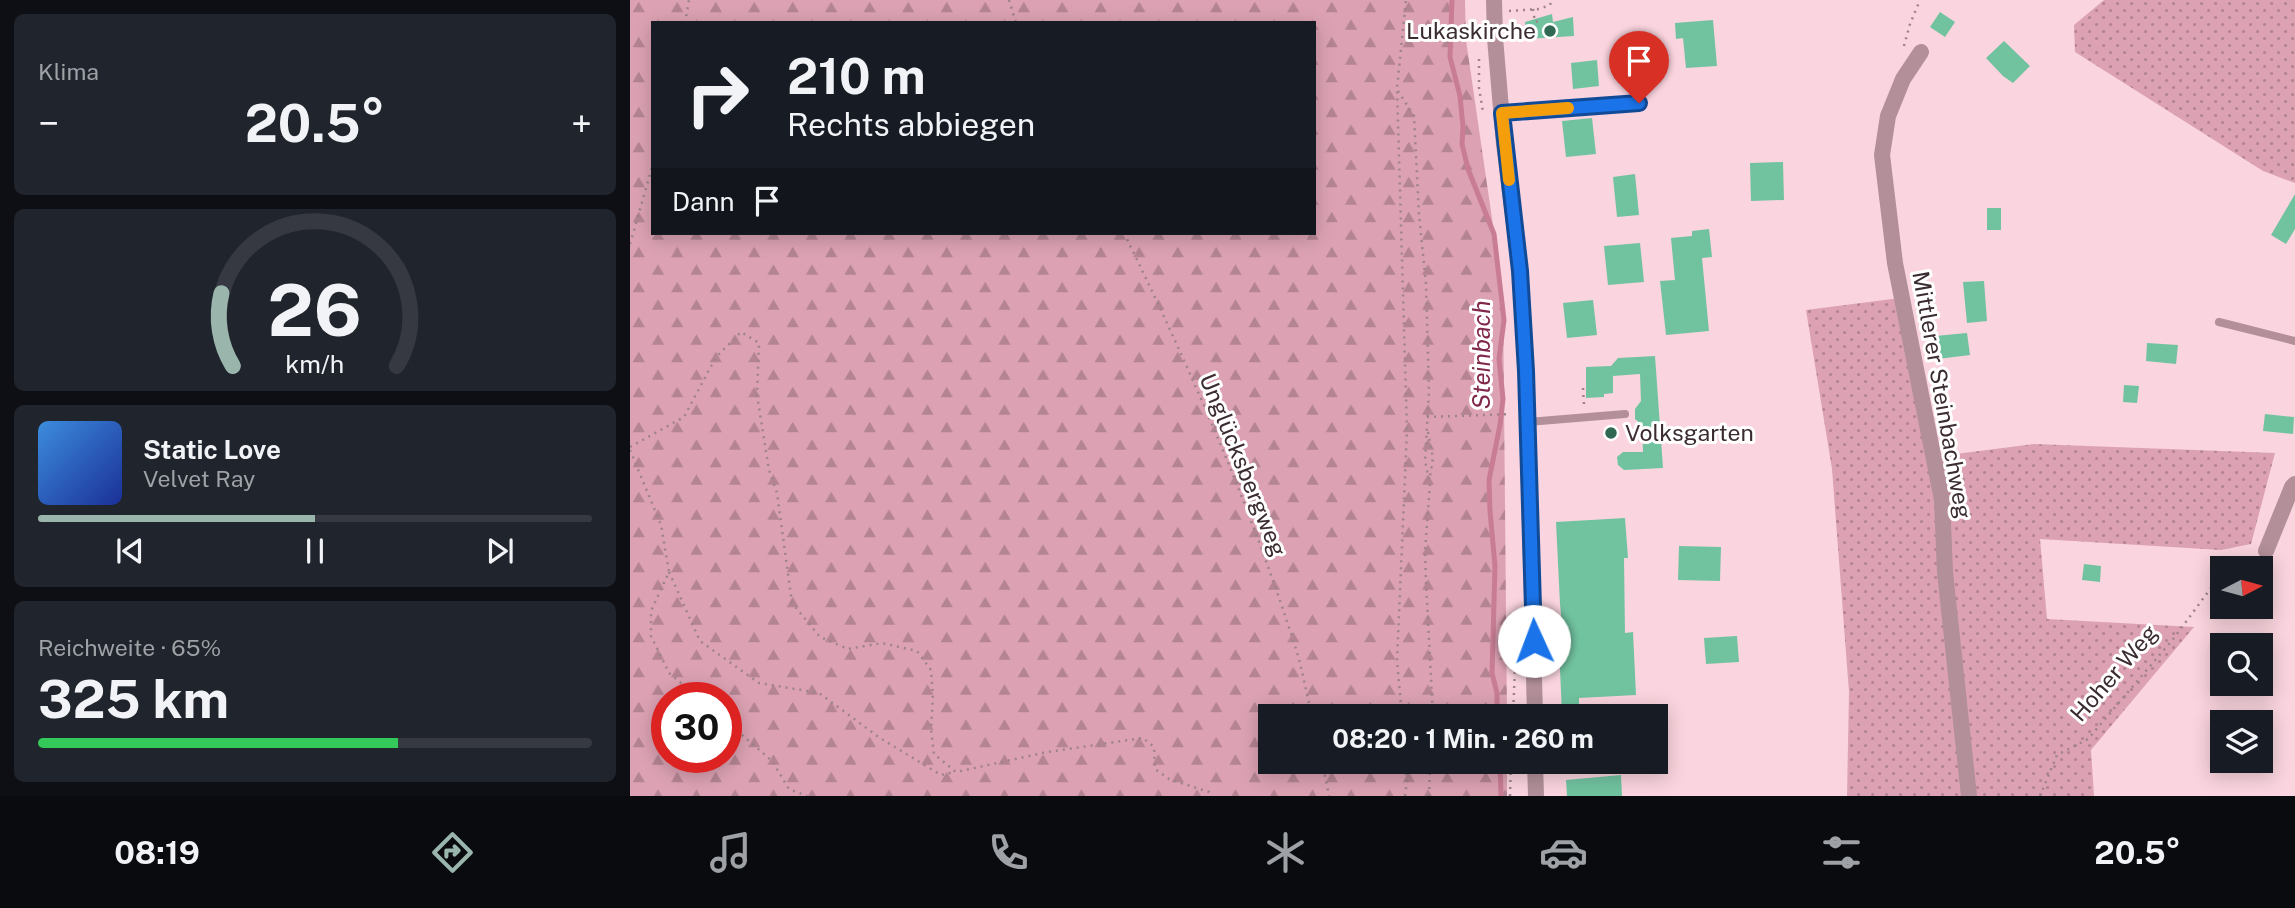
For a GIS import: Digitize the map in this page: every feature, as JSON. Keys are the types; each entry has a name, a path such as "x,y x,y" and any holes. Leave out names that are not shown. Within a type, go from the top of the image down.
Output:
{"street":[{"path":"1494,0 1502,113 1520,271 1528,422 1535,704"},
{"name":"Mittlerer Steinbachweg","path":"1921,52 1903,79 1888,117 1882,155 1895,263 1918,367 1942,500 1945,572 1969,796"},
{"path":"2266,551 2295,484"},
{"path":"1535,774 1535,796"}],"lane":[{"path":"1502,113 1639,103"},
{"path":"2219,322 2295,341"},
{"path":"1528,422 1625,414"}],"path":[{"path":"685,21 689,0"},
{"path":"1009,0 1015,21"},
{"path":"1401,704 1397,661 1407,430 1397,88 1406,0"},
{"path":"1517,10 1550,5 1552,0"},
{"path":"1904,49 1920,0"},
{"path":"1533,9 1535,22 1540,21"},
{"path":"1479,51 1479,88 1484,115"},
{"path":"1397,88 1414,116 1426,284 1429,392 1424,461 1429,481"},
{"path":"630,244 651,171"},
{"name":"Unglücksbergweg","path":"1125,235 1170,327 1237,483 1295,645 1309,704"},
{"path":"956,772 934,754 931,729 931,670 917,651 882,643 848,649 820,637 792,603 777,494 769,470 757,395 759,343 741,332 716,357 684,417 630,448 661,525 668,572 700,641 759,684 819,693 880,738 941,775 956,772 1047,752 1143,738 1154,747 1155,769 1169,779 1209,792 1212,796"},
{"path":"1583,388 1583,398"},
{"path":"1427,417 1504,415"},
{"path":"1427,428 1433,458 1429,481 1426,561 1432,704"},
{"path":"2256,556 2266,551"},
{"path":"668,572 651,611 651,636 669,673 680,682"},
{"name":"Hoher Weg","path":"2040,796 2057,755 2088,739 2174,638 2210,589"},
{"path":"1513,704 1516,638"},
{"path":"742,735 772,761 789,789 807,796"},
{"path":"1325,774 1329,796"},
{"path":"1405,796 1406,774"},
{"path":"1430,774 1430,796"},
{"path":"1510,796 1511,774"}],"green space":[{"path":"630,0 1465,0 1466,40 1503,294 1507,704 1258,704 1258,774 1507,774 1507,796 630,796"},
{"path":"2104,0 2295,0 2295,183 2263,171 2075,52 2074,25"},
{"path":"1900,298 1940,456 2034,444 2275,453 2251,544 2221,550 2040,539 2047,619 2194,627 2091,750 2094,796 1847,796 1849,692 1832,469 1806,310"}],"building":[{"path":"1940,12 1955,22 1945,37 1930,27"},
{"name":"Lukaskirche","path":"1552,14 1553,22 1573,17 1574,36 1527,39 1525,22"},
{"path":"1713,20 1717,66 1686,68 1683,38 1676,39 1675,23"},
{"path":"2004,41 2030,66 2013,83 1986,58"},
{"path":"1597,60 1599,86 1573,89 1571,63"},
{"path":"1592,118 1596,154 1566,157 1562,121"},
{"path":"1783,162 1784,200 1751,201 1750,163"},
{"path":"1635,174 1639,215 1617,217 1613,177"},
{"path":"2295,194 2295,229 2286,244 2271,235"},
{"path":"1987,208 2001,208 2001,230 1987,230"},
{"path":"1709,229 1712,257 1702,258 1709,331 1666,335 1660,281 1675,280 1671,238 1692,236 1692,231"},
{"path":"1640,243 1644,282 1608,285 1604,246"},
{"path":"1984,281 1987,321 1967,323 1963,282"},
{"path":"1593,300 1597,335 1567,338 1563,303"},
{"path":"1967,333 1970,355 1938,359 1935,336"},
{"path":"2147,343 2178,345 2176,364 2146,361"},
{"path":"1655,356 1663,468 1624,470 1618,465 1617,457 1623,452 1643,452 1642,425 1635,419 1635,409 1641,401 1640,374 1613,376 1613,393 1604,394 1604,397 1586,398 1586,367 1611,366 1618,358"},
{"path":"2124,385 2139,386 2137,403 2123,402"},
{"path":"2265,414 2294,417 2293,434 2263,431"},
{"path":"1625,518 1628,558 1624,558 1625,633 1633,632 1636,695 1579,698 1579,704 1562,704 1559,646 1564,646 1556,522"},
{"path":"1679,546 1721,547 1720,581 1678,580"},
{"path":"2084,564 2101,566 2100,582 2082,580"},
{"path":"1737,636 1739,662 1706,664 1704,638"},
{"path":"1621,775 1622,796 1567,796 1566,780"}],"waterway":[{"name":"Steinbach","path":"1452,0 1450,57 1460,96 1462,144 1468,169 1494,234 1504,320 1499,359 1503,399 1489,480 1495,566 1492,673 1497,704"},
{"name":"Steinbach","path":"1500,774 1501,796"}],"slow traffic":[{"path":"1509,180 1502,113 1568,108"}],"place":[{"name":"Lukaskirche","path":"1550,31"},
{"name":"Volksgarten","path":"1611,433"}],"route":[{"path":"1534,641 1526,371 1520,271 1502,113 1639,103"}]}
